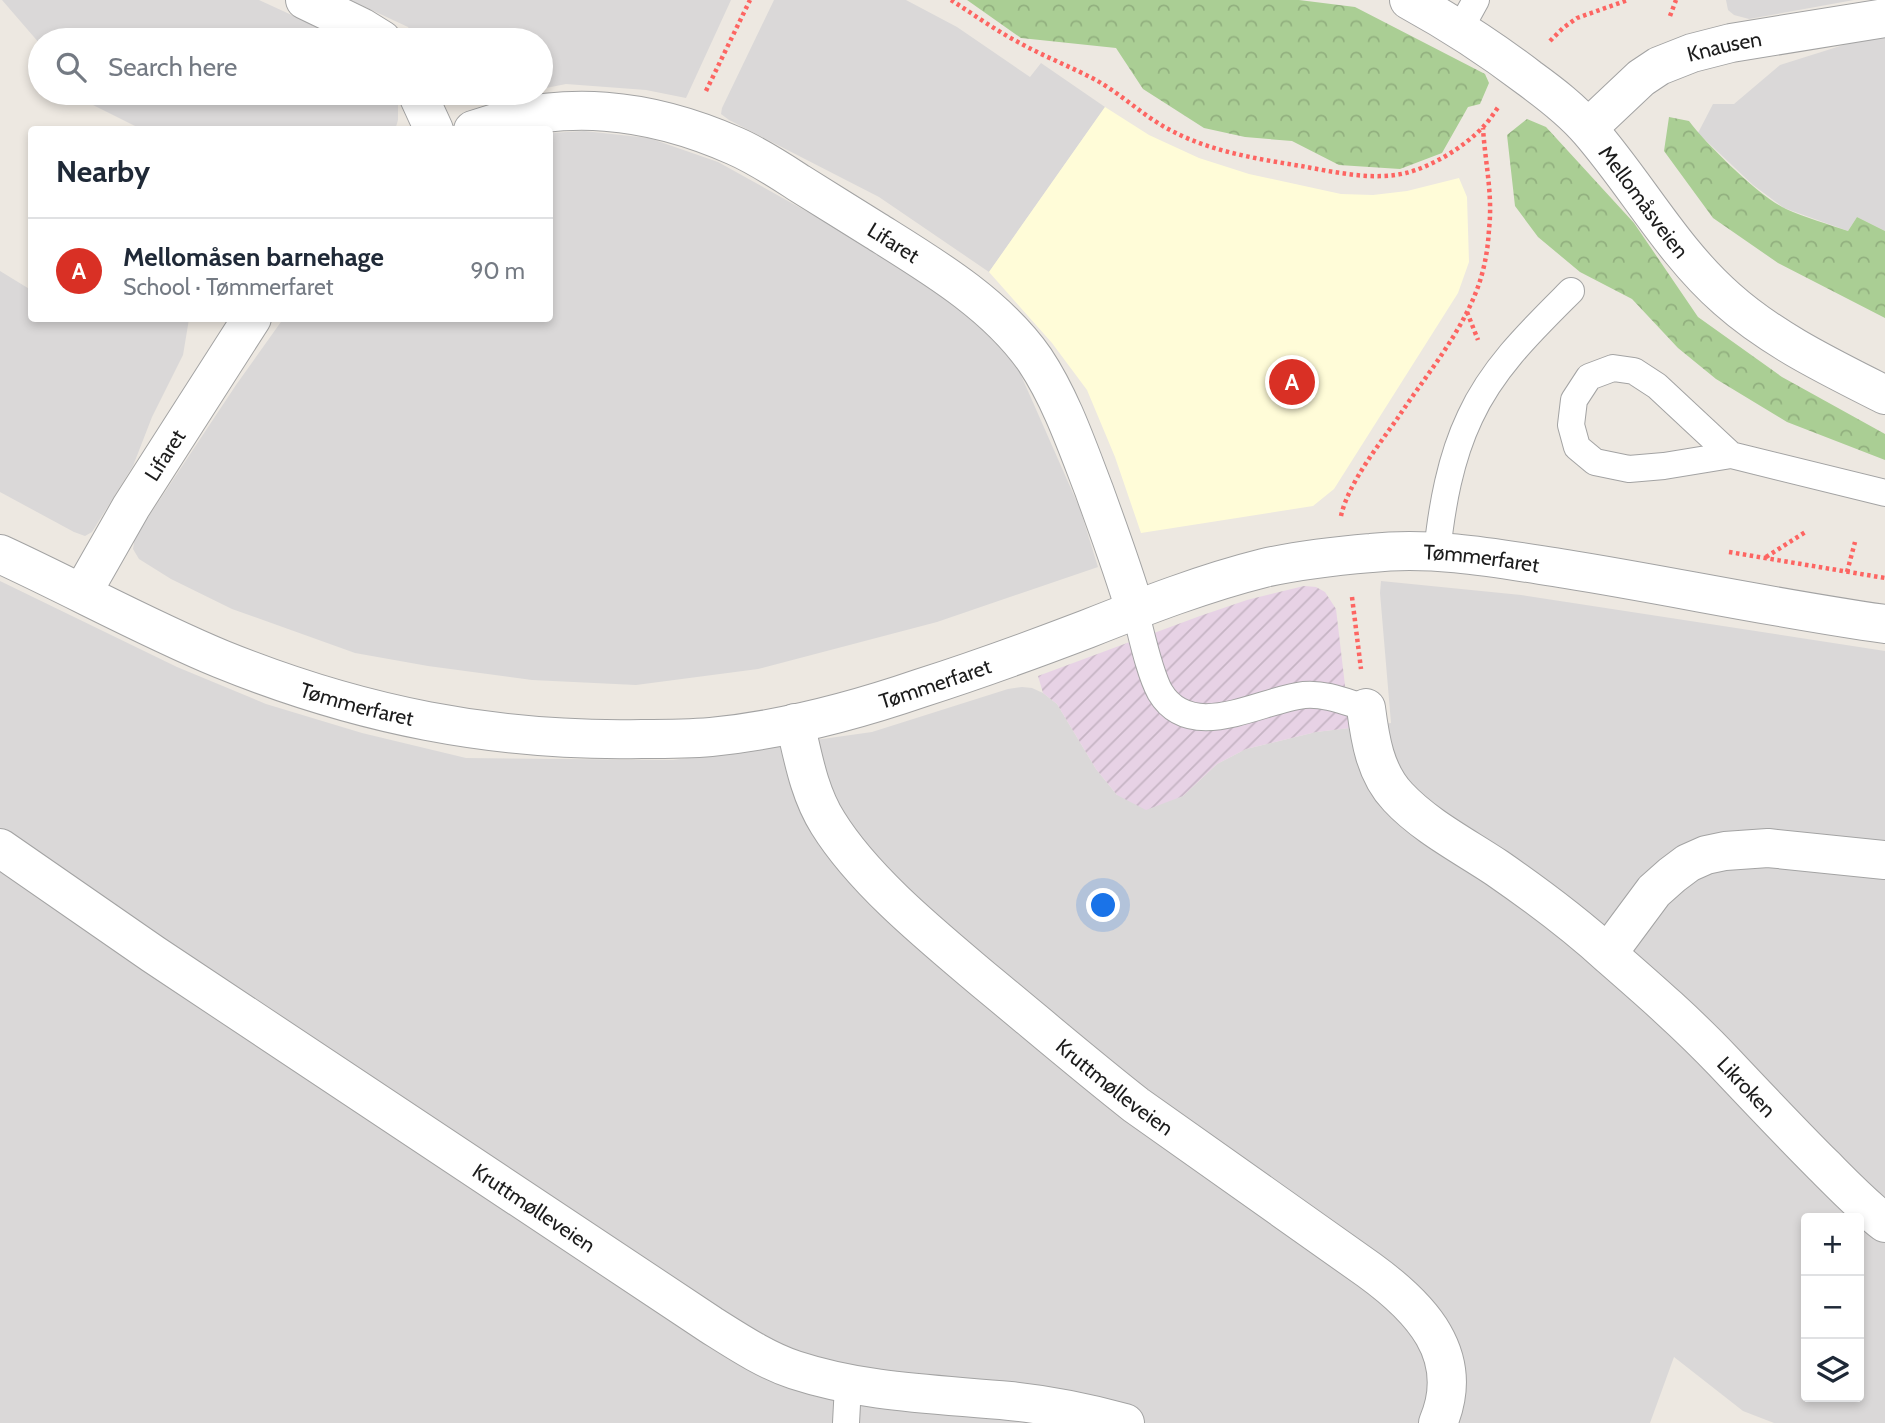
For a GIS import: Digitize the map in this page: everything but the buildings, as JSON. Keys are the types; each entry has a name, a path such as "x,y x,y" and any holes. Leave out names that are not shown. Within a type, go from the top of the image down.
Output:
{"street":[{"path":"305,0 362,28"},
{"name":"Mellomåsveien","path":"1409,0 1468,14 1504,59 1546,90 1588,128 1682,252 1724,297 1748,317 1776,337 1885,395"},
{"name":"Knausen","path":"1588,128 1641,78 1659,66 1692,53 1731,43 1885,18"},
{"path":"423,105 432,126"},
{"name":"Lifaret","path":"484,126 504,119 563,110 637,116 692,130 737,147 771,165 928,263 982,304 1019,340 1035,360 1073,436 1125,573 1135,610"},
{"name":"Lifaret","path":"82,593 131,507 249,322"},
{"name":"Tømmerfaret","path":"0,554 173,639 291,686 346,703 415,720 488,732 605,740 710,737 795,723 948,680 1135,610 1261,569 1347,555 1404,551 1483,556 1885,624"},
{"name":"Likroken","path":"1366,708 1370,741 1377,761 1398,797 1431,825 1500,870 1608,953 1668,1007 1840,1182 1885,1223"},
{"name":"Kruttmølleveien","path":"795,723 809,781 827,822 866,873 898,904 958,958 1119,1092 1369,1270 1413,1307 1430,1328 1442,1353 1447,1374 1447,1392 1438,1423"},
{"name":"Kruttmølleveien","path":"0,848 153,954 721,1331 763,1356 792,1369 848,1385 1013,1402 1079,1412 1125,1423"},
{"path":"1608,953 1654,891 1688,863 1706,855 1768,848 1885,860"}],"lane":[{"path":"1437,552 1441,512 1455,456 1470,416 1493,377 1511,354 1571,291"},
{"path":"1731,455 1657,386 1634,371 1612,368 1589,377 1574,400 1571,425 1577,447 1595,462 1629,469 1731,455 1885,493"},
{"path":"1135,610 1160,691 1178,710 1189,715 1202,718 1219,717 1302,695 1320,695 1366,708"},
{"path":"846,1423 848,1385"}],"path":[{"path":"692,130 715,72 750,0"},
{"path":"951,0 1017,42 1106,86 1174,132 1232,153 1331,172 1382,175 1405,173 1427,165 1466,142 1483,127 1501,103"},
{"path":"1547,44 1577,18 1628,0"},
{"path":"1366,708 1341,515 1358,478 1449,341 1476,292 1490,229 1483,127"},
{"path":"1341,515 1352,514"},
{"path":"1765,558 1807,531"},
{"path":"1847,572 1855,542"},
{"path":"1724,551 1885,578"}],"shaded area":[{"path":"2,0 259,0 320,28 28,28 28,30"},
{"path":"350,0 731,0 686,98 646,90 566,84 553,87 553,28 408,27"},
{"path":"774,0 906,0 957,27 1030,77 1041,63 1105,107 989,272 879,197 721,114"},
{"path":"1726,0 1854,0 1749,19 1734,15 1728,10"},
{"path":"1885,37 1885,231 1857,217 1848,231 1784,208 1753,185 1698,133 1713,104 1734,104 1780,65 1853,42"},
{"path":"93,105 398,105 396,126 135,126"},
{"path":"1105,107 1149,135 1199,158 1249,174 1341,194 1373,195 1407,191 1459,178 1467,197 1469,262 1458,293 1334,489 1313,506 1141,533 1115,457 1087,390 1052,343 989,272"},
{"path":"584,131 649,138 718,162 885,255 991,333 1020,373 1080,509 1098,567 937,622 758,669 636,685 532,680 355,653 232,609 171,579 139,559 133,549 135,537 281,322 553,322 553,133"},
{"path":"0,271 28,288 28,322 188,322 183,355 152,417 133,466 92,532 85,536 74,532 0,492"},
{"path":"0,581 177,667 266,704 362,733 466,758 673,760 872,732 1008,689 1032,688 1057,704 1096,769 1117,795 1183,796 1217,764 1246,749 1316,732 1391,723 1381,581 1521,595 1885,651 1885,1423 1774,1423 1743,1411 1674,1357 1650,1423 0,1423"},
{"path":"1304,586 1316,587 1325,592 1336,609 1350,728 1316,732 1246,749 1217,764 1183,796 1146,810 1117,795 1096,769 1057,704 1043,693 1038,676 1247,600"}],"green space":[{"path":"967,0 1299,0 1355,7 1485,74 1489,83 1480,104 1468,107 1442,153 1400,169 1339,165 1292,141 1245,137 1204,128 1143,89 1116,48 1021,38"},
{"path":"1669,117 1689,121 1734,170 1762,194 1786,209 1848,231 1857,217 1885,231 1885,318 1778,263 1713,218 1664,151"},
{"path":"1527,119 1546,127 1634,223 1698,317 1782,377 1885,434 1885,460 1787,422 1716,379 1678,348 1632,299 1580,272 1538,237 1515,206 1507,135"}],"place":[{"name":"Mellomåsen barnehage","path":"1292,382"}]}
